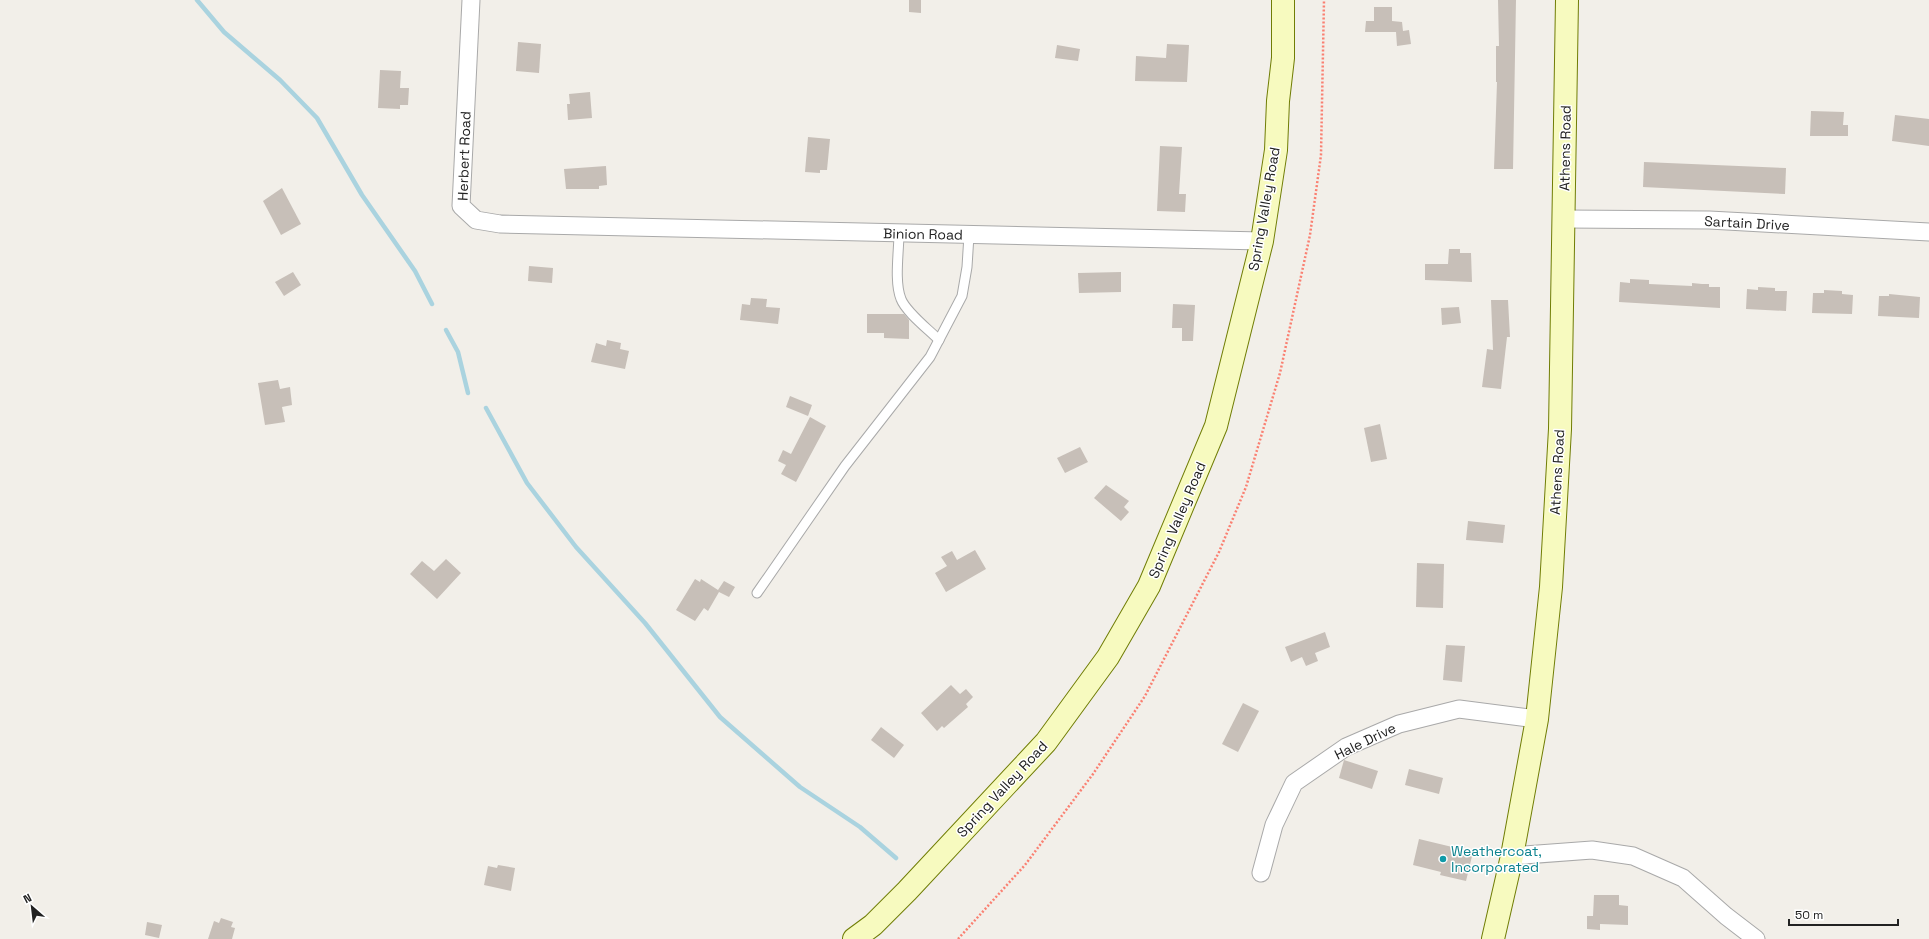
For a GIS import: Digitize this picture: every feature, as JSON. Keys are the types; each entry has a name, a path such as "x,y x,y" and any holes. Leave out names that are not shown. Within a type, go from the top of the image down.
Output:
{"street":[{"name":"Herbert Road","path":"471,0 461,206 476,220 485,222 500,224 585,226"},
{"name":"Spring Valley Road","path":"854,939 873,925 907,891 1046,742 1108,657 1149,586 1216,426 1262,241 1276,150 1278,101 1283,58 1283,0"},
{"name":"Athens Road","path":"1493,939 1512,856 1537,719 1552,572 1560,429 1567,0"},
{"name":"Sartain Drive","path":"1564,219 1709,220 1929,232"},
{"name":"Binion Road","path":"585,226 1262,241"},
{"name":"Hale Drive","path":"1261,873 1274,825 1294,783 1346,747 1399,724 1459,709 1537,719"},
{"path":"1512,856 1592,850 1633,856 1683,878 1726,916 1756,939"}],"lane":[{"path":"900,233 898,280 901,299 912,313 939,340"},
{"path":"757,594 845,466 906,390 930,357 962,296 967,267 968,235"}],"building":[{"path":"909,0 921,0 921,13 909,12"},
{"path":"1498,0 1516,0 1513,169 1494,169 1497,82 1496,46 1499,46"},
{"path":"1374,7 1392,7 1392,21 1402,22 1403,31 1409,30 1411,44 1397,46 1396,32 1365,32 1366,21 1374,21"},
{"path":"518,42 541,44 539,73 516,71"},
{"path":"1167,44 1189,45 1187,82 1135,81 1136,56 1166,58"},
{"path":"1057,45 1080,49 1078,61 1055,58"},
{"path":"380,70 401,71 400,88 409,88 408,105 400,105 400,109 378,108"},
{"path":"590,92 592,118 568,120 567,104 570,104 569,94"},
{"path":"1811,111 1844,112 1843,125 1848,125 1848,136 1810,136"},
{"path":"1895,115 1929,119 1929,146 1892,141"},
{"path":"808,137 830,139 827,170 820,170 820,173 805,172"},
{"path":"1160,146 1182,147 1179,194 1186,194 1185,212 1157,211"},
{"path":"1644,162 1786,168 1785,194 1643,187"},
{"path":"606,166 607,185 599,186 599,189 566,189 564,169"},
{"path":"282,188 301,224 281,235 263,201"},
{"path":"1449,249 1460,249 1460,253 1471,253 1472,282 1425,280 1425,264 1448,264"},
{"path":"529,266 553,268 552,283 528,281"},
{"path":"293,272 301,285 284,296 275,282"},
{"path":"1121,272 1121,292 1079,293 1078,273"},
{"path":"1630,279 1649,280 1649,284 1692,286 1692,283 1709,284 1709,287 1720,287 1720,308 1619,302 1620,282 1630,283"},
{"path":"1758,287 1775,288 1775,291 1787,291 1786,311 1746,309 1747,289 1758,290"},
{"path":"1824,290 1842,291 1842,294 1853,295 1852,314 1812,313 1813,293 1824,293"},
{"path":"1889,294 1920,297 1919,318 1878,316 1879,296 1889,296"},
{"path":"751,298 767,299 766,307 780,308 778,324 740,320 742,304 750,305"},
{"path":"1491,300 1508,300 1510,337 1507,337 1501,389 1482,387 1487,349 1493,350"},
{"path":"1173,304 1195,305 1193,341 1182,341 1182,328 1172,328"},
{"path":"1459,307 1461,323 1442,325 1441,308"},
{"path":"867,314 904,314 909,320 909,339 884,338 884,333 867,333"},
{"path":"607,340 621,343 620,349 629,351 625,369 591,362 596,343 606,346"},
{"path":"278,380 280,389 290,387 292,405 282,407 285,422 265,425 258,383"},
{"path":"790,396 812,405 808,416 786,407"},
{"path":"810,417 826,426 796,482 781,474 786,465 778,461 783,450 791,454"},
{"path":"1380,424 1387,459 1371,462 1364,428"},
{"path":"1080,447 1088,462 1065,473 1057,458"},
{"path":"1106,485 1129,501 1124,507 1129,512 1121,521 1094,498"},
{"path":"1468,521 1505,525 1503,543 1466,540"},
{"path":"975,550 986,569 946,592 935,573 947,566 941,557 952,551 957,560"},
{"path":"446,559 461,573 437,599 410,574 422,561 434,571"},
{"path":"1417,563 1444,564 1443,608 1416,607"},
{"path":"695,579 700,582 701,579 718,590 724,581 735,587 729,597 719,592 708,611 704,608 695,621 676,610"},
{"path":"1325,632 1330,647 1315,653 1318,661 1306,666 1302,657 1291,662 1285,647"},
{"path":"1446,645 1465,646 1462,682 1443,680"},
{"path":"951,685 960,694 966,689 973,697 966,704 968,707 944,728 942,726 937,731 921,713"},
{"path":"1243,703 1259,711 1238,752 1222,744"},
{"path":"881,727 904,745 894,758 871,740"},
{"path":"1344,760 1378,771 1372,789 1339,778"},
{"path":"1409,769 1443,778 1439,794 1405,785"},
{"name":"Weathercoat, Incorporated","path":"1419,839 1473,852 1466,881 1440,875 1441,872 1413,865"},
{"path":"498,865 515,868 511,891 484,885 488,866 497,868"},
{"path":"1594,895 1619,895 1619,905 1628,906 1628,925 1600,924 1600,930 1587,929 1587,916 1593,916"},
{"path":"221,918 233,922 231,927 235,928 232,939 208,939 214,921 219,923"},
{"path":"147,922 162,925 159,938 145,935"}],"waterway":[{"path":"197,0 224,32 280,80 317,118 362,195 415,271 432,304"},
{"path":"446,330 458,352 468,393"},
{"path":"486,408 527,483 576,547 645,623 720,717 800,787 860,827 896,858"}],"place":[{"name":"Weathercoat, Incorporated","path":"1443,859"}]}
